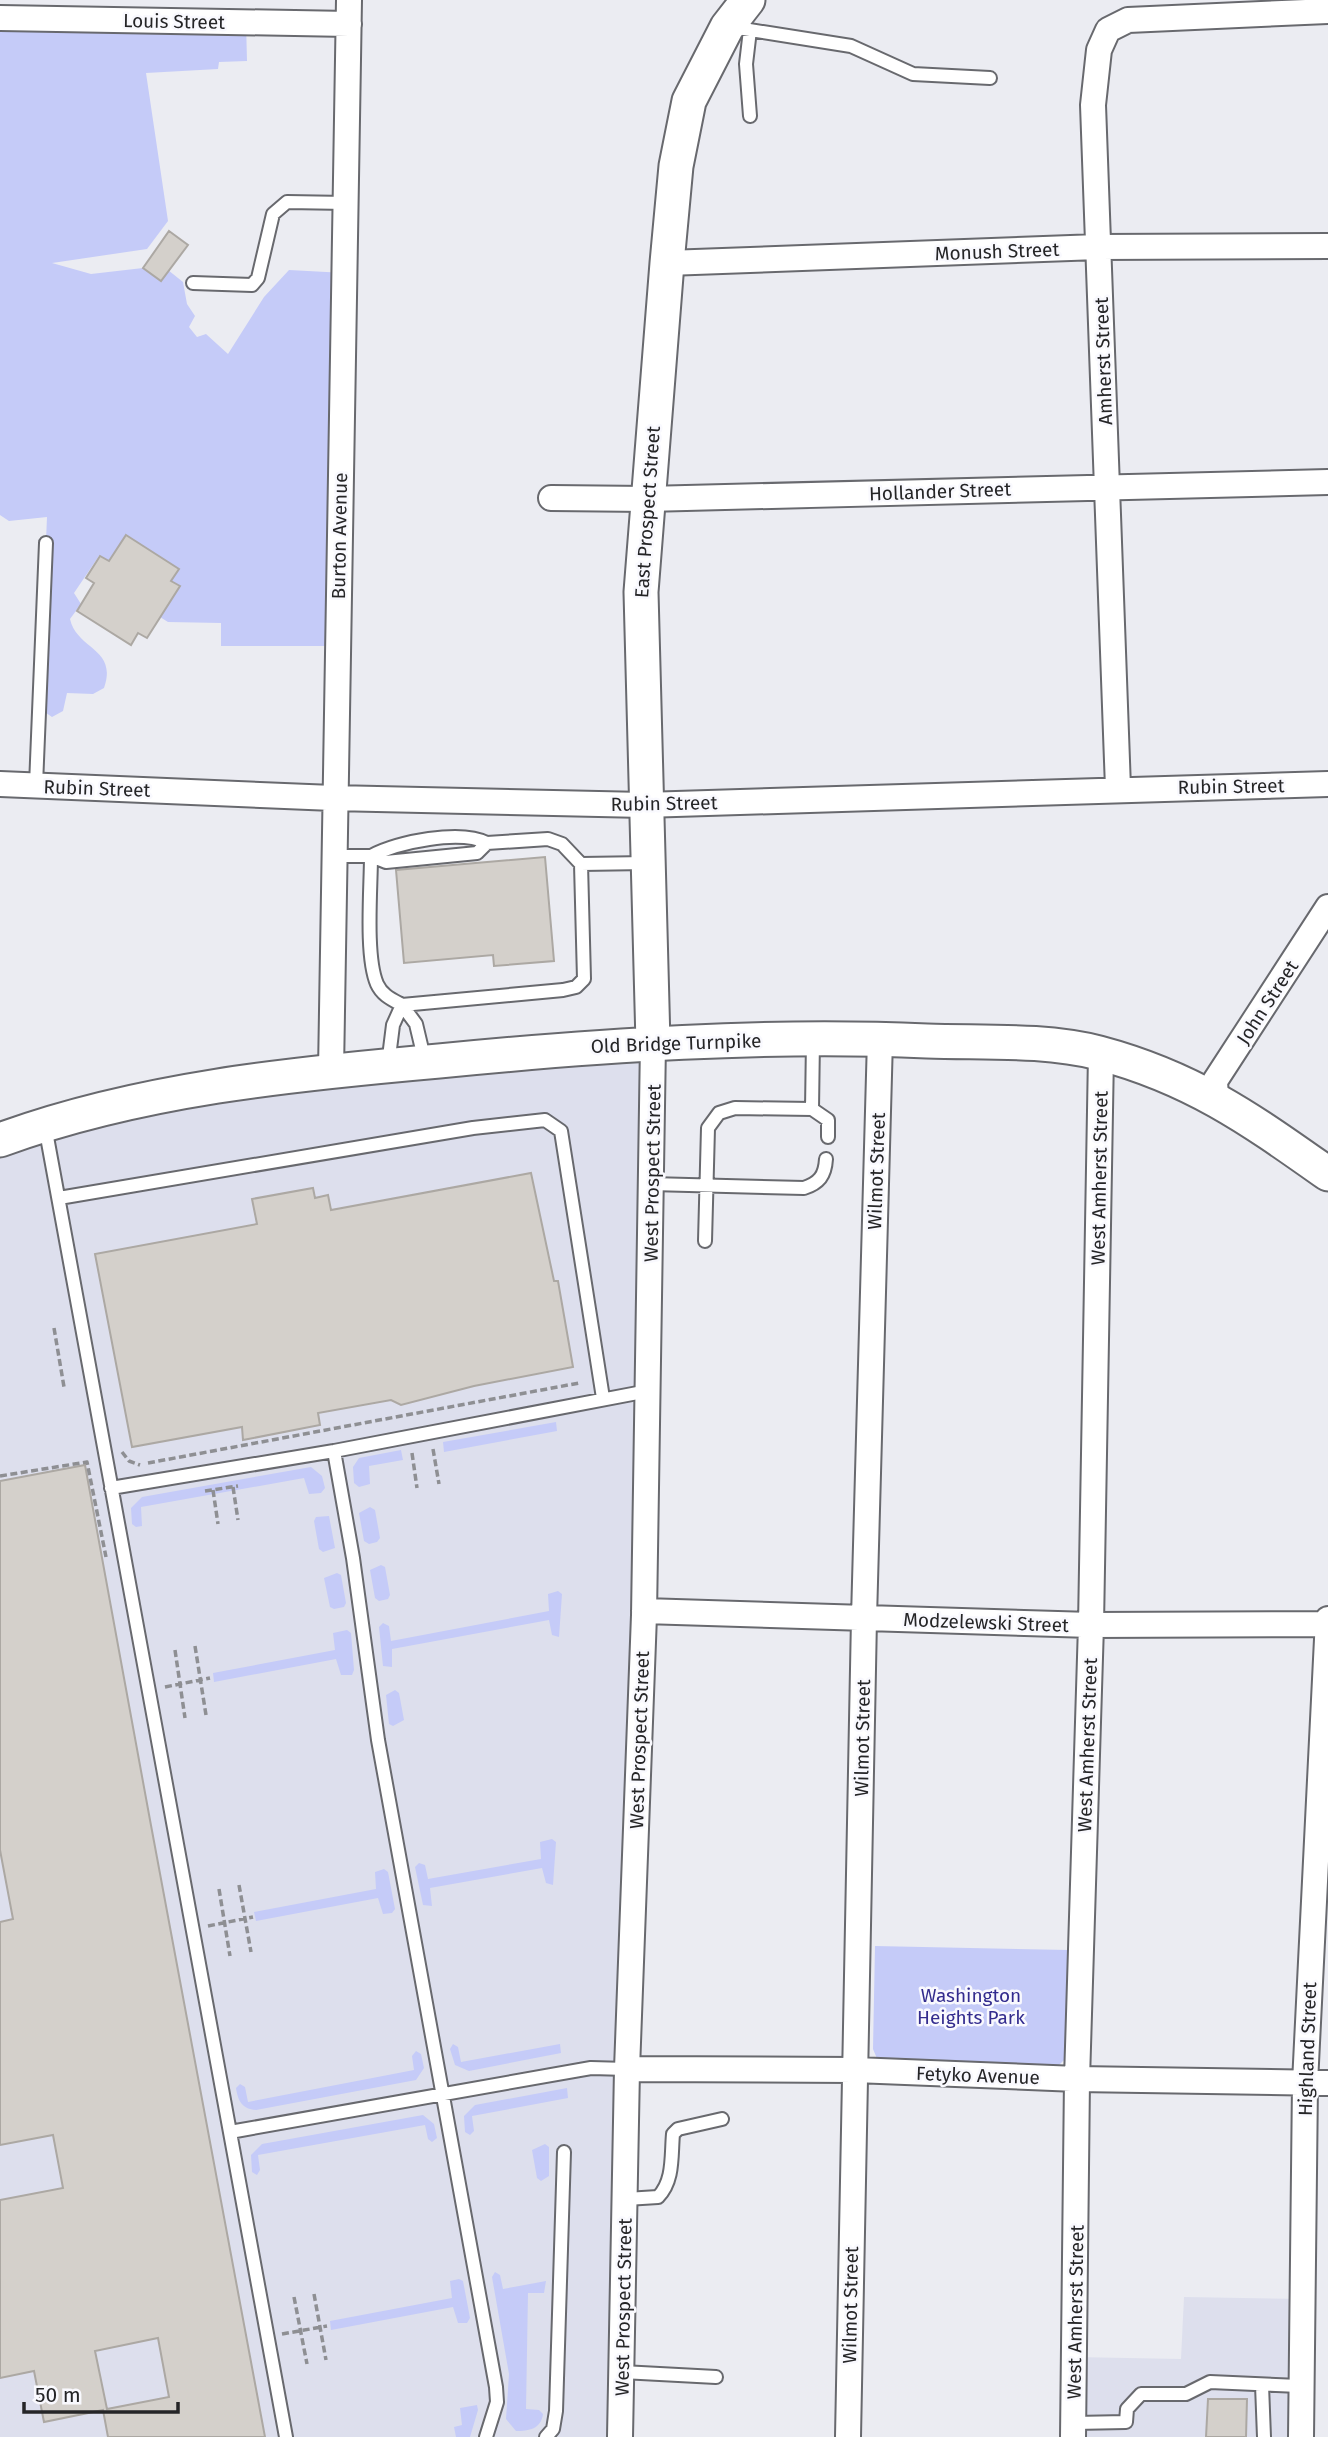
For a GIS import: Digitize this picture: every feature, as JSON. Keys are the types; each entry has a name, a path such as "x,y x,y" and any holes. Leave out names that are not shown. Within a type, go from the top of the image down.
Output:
{"street":[{"name":"Amherst Street","path":"1118,788 1093,105 1099,50 1108,30 1128,20 1200,19 1328,10"},
{"name":"Louis Street","path":"0,18 349,12"},
{"name":"Burton Avenue","path":"331,1071 349,12"},
{"name":"East Prospect Street","path":"653,1043 644,805 641,592 667,263 676,166 689,101 742,19"},
{"name":"Monush Street","path":"667,263 1098,247 1328,246"},
{"name":"Hollander Street","path":"551,498 647,499 1328,482"},
{"name":"Rubin Street","path":"0,784 334,798 644,805 1118,788 1328,784"},
{"name":"John Street","path":"1216,1099 1215,1082 1328,907"},
{"name":"Old Bridge Turnpike","path":"0,1140 45,1124 142,1100 331,1071 653,1043 880,1039 1067,1047 1101,1054 1171,1076 1216,1099 1244,1115 1328,1174"},
{"name":"Wilmot Street","path":"848,2437 864,1618 880,1039"},
{"name":"West Prospect Street","path":"620,2437 627,2069 644,1611 653,1043"},
{"name":"West Amherst Street","path":"1073,2430 1077,2079 1091,1625 1101,1054"},
{"name":"Modzelewski Street","path":"644,1611 1091,1625 1328,1622"},
{"name":"Highland Street","path":"1301,2437 1300,2386 1317,2084 1328,1622"},
{"name":"Fetyko Avenue","path":"627,2069 855,2070 1077,2079 1317,2084"}],"lane":[{"path":"750,116 742,19 851,46 913,74 990,78"},
{"path":"193,283 252,285 258,278 273,215 287,202 347,202"},
{"path":"36,785 46,543"},
{"path":"333,856 371,856 398,844 474,836 487,843 548,839 562,844 581,864 586,963 584,979 576,987 402,1005"},
{"path":"371,856 372,959 377,983 385,996 402,1005 416,1024 425,1062"},
{"path":"581,864 647,863"},
{"path":"388,1065 393,1025 402,1005"},
{"path":"812,1109 813,1040"},
{"path":"705,1241 708,1128 719,1113 735,1108 812,1109 828,1120 828,1137"},
{"path":"59,1198 473,1128 545,1119 561,1131 603,1398"},
{"path":"45,1124 286,2437"},
{"path":"651,1184 804,1188 818,1184 825,1171 826,1159"},
{"path":"111,1488 334,1451 648,1391"},
{"path":"334,1451 355,1569 378,1740 496,2387 496,2402 486,2437"},
{"path":"230,2132 443,2092 592,2068 627,2069"},
{"path":"626,2200 658,2197 666,2190 670,2176 673,2134 678,2129 722,2119"},
{"path":"546,2437 553,2429 556,2411 564,2152"},
{"path":"622,2372 716,2376"},
{"path":"1073,2430 1126,2422 1128,2409 1141,2394 1186,2394 1210,2382 1300,2386"},
{"path":"1262,2385 1264,2437"}],"path":[{"path":"54,1328 64,1387"},
{"path":"59,1356 71,1355"},
{"path":"122,1453 128,1461 138,1465 579,1383"},
{"path":"433,1449 439,1484"},
{"path":"412,1453 417,1488"},
{"path":"0,1476 83,1461 89,1466"},
{"path":"205,1491 236,1486 238,1520"},
{"path":"213,1490 218,1524"},
{"path":"195,1646 206,1715"},
{"path":"175,1650 186,1718"},
{"path":"163,1687 210,1678"},
{"path":"239,1885 251,1952"},
{"path":"219,1889 230,1956"},
{"path":"206,1926 253,1917"},
{"path":"314,2294 327,2360"},
{"path":"294,2297 307,2364"},
{"path":"282,2334 327,2326"}],"shaded area":[{"path":"653,1043 620,2437 0,2437 0,1140 45,1123"},
{"path":"1184,2297 1301,2299 1299,2437 1073,2437 1074,2357 1181,2359"}],"green space":[{"path":"0,18 246,22 247,61 219,62 218,69 146,73 168,221 147,249 52,263 91,274 143,268 161,281 168,270 183,282 187,304 195,316 189,327 197,337 206,334 228,354 264,297 289,270 345,273 337,646 221,646 221,623 168,622 160,617 179,586 171,581 179,569 126,535 109,561 99,556 74,593 81,604 70,619 80,637 95,650 106,665 104,688 93,694 67,693 63,711 52,717 39,708 47,517 9,521 0,515"},
{"path":"556,1422 557,1431 444,1452 443,1442"},
{"path":"401,1450 403,1460 369,1466 370,1484 359,1487 354,1483 353,1467 359,1458"},
{"path":"311,1467 322,1476 325,1488 321,1493 309,1494 304,1478 141,1507 142,1526 136,1527 132,1524 131,1508 142,1497"},
{"path":"370,1507 375,1510 380,1538 369,1544 364,1541 359,1513"},
{"path":"329,1516 335,1548 323,1552 319,1549 314,1521 316,1517"},
{"path":"381,1565 385,1567 390,1595 388,1599 379,1601 375,1598 370,1570"},
{"path":"337,1573 341,1575 346,1603 344,1607 334,1609 330,1607 324,1578"},
{"path":"558,1591 562,1594 559,1637 552,1635 549,1620 392,1649 392,1667 383,1666 379,1627 383,1623 389,1626 391,1641 549,1611 548,1594"},
{"path":"347,1630 351,1633 354,1670 352,1675 341,1675 336,1659 214,1682 213,1673 335,1650 333,1633"},
{"path":"395,1690 399,1693 404,1720 393,1726 389,1724 386,1695"},
{"path":"552,1839 556,1842 553,1885 546,1883 542,1868 430,1888 432,1906 423,1905 415,1867 419,1863 425,1865 428,1879 541,1859 540,1842"},
{"path":"384,1869 388,1872 395,1909 392,1913 383,1914 378,1898 256,1921 254,1912 376,1889 375,1872"},
{"name":"Washington Heights Park","path":"875,1946 1069,1950 1068,2056 1059,2065 878,2061 873,2049"},
{"path":"453,2044 458,2047 461,2062 560,2044 561,2053 469,2071 455,2065 450,2049"},
{"path":"416,2051 421,2054 424,2068 416,2080 256,2110 244,2106 237,2093 236,2088 240,2084 245,2087 248,2102 414,2070 412,2056"},
{"path":"567,2088 568,2098 472,2116 474,2131 470,2135 465,2132 464,2116 475,2105"},
{"path":"423,2115 434,2124 437,2138 432,2142 428,2139 425,2125 258,2155 260,2170 257,2175 252,2172 251,2155 262,2144"},
{"path":"545,2144 549,2147 549,2176 541,2181 537,2178 532,2150"},
{"path":"495,2272 500,2275 503,2289 546,2281 544,2293 528,2293 526,2409 539,2410 543,2414 540,2423 530,2430 516,2431 506,2419 509,2374 492,2277"},
{"path":"450,2281 463,2281 470,2318 467,2323 458,2323 453,2307 331,2330 330,2321 452,2298"},
{"path":"477,2405 470,2437 456,2437 454,2427 462,2425 460,2408"}],"building":[{"path":"169,231 188,245 161,281 143,268"},
{"path":"126,535 179,569 171,581 180,586 147,638 138,633 131,645 77,611 94,583 86,578 100,556 109,561"},
{"path":"545,857 554,961 494,966 493,955 404,963 396,870"},
{"path":"531,1173 554,1281 558,1281 573,1367 474,1386 401,1405 391,1400 318,1413 320,1425 243,1440 242,1427 132,1447 95,1254 257,1224 252,1199 313,1188 315,1198 328,1195 331,1210"},
{"path":"85,1465 265,2437 108,2437 103,2410 44,2422 34,2371 0,2378 0,2200 63,2188 53,2135 0,2145 0,1922 13,1919 0,1850 0,1481","holes":["158,2338 169,2397 107,2409 95,2351"]},
{"path":"1208,2399 1247,2399 1246,2437 1206,2437"}]}
